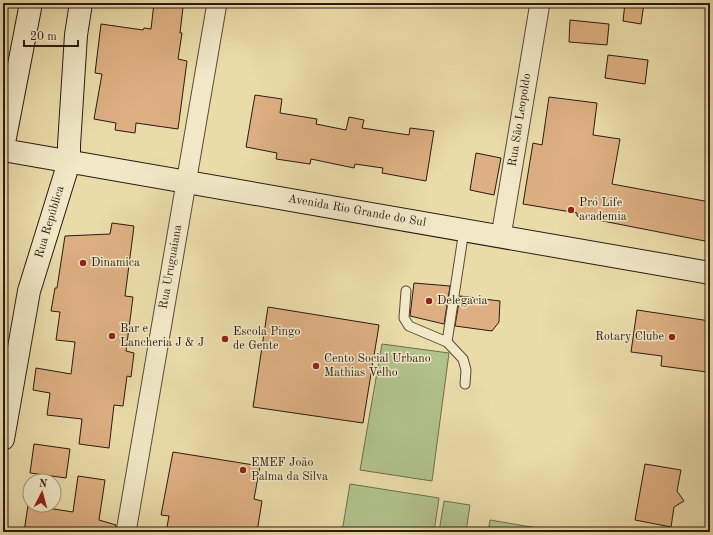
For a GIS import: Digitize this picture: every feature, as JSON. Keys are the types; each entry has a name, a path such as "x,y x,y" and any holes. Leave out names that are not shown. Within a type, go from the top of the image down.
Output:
{"main road":[{"path":"3,149 31,3"},
{"name":"Rua República","path":"3,439 29,290 69,162 76,35 81,3"},
{"name":"Avenida Rio Grande do Sul","path":"3,149 69,162 186,181 710,273"}],"street":[{"name":"Rua Uruguaiana","path":"126,532 217,3"},
{"name":"Rua São Leopoldo","path":"501,236 540,3"}],"lane":[{"path":"447,342 464,230"},
{"path":"406,291 404,318 410,326 447,342 463,359 466,370 465,384"}],"green space":[{"path":"382,344 449,353 432,481 360,470"},
{"path":"350,484 439,498 434,532 342,532"},
{"path":"444,501 470,505 466,532 439,532"},
{"path":"490,520 543,529 543,532 488,532"}],"building":[{"path":"154,3 183,7 180,33 182,33 178,59 187,61 178,129 136,123 135,133 115,130 116,123 94,119 102,74 95,73 101,24 143,30 144,28 151,29"},
{"path":"625,3 644,3 641,24 623,21"},
{"path":"570,20 609,24 607,45 569,42"},
{"path":"608,55 648,60 645,84 605,78"},
{"path":"255,95 282,99 280,113 317,119 316,124 346,130 349,117 364,120 362,128 409,135 410,128 434,131 426,181 382,173 383,168 355,164 354,168 311,159 310,164 276,159 277,153 246,147"},
{"path":"549,97 597,103 593,135 620,139 612,184 710,202 710,242 577,216 577,213 523,204 533,143 542,145"},
{"path":"476,153 501,158 494,195 470,190"},
{"path":"112,223 134,226 125,296 133,297 126,351 134,353 131,377 127,376 123,406 114,405 109,448 79,444 82,419 47,415 50,393 33,390 36,368 71,374 75,342 56,340 60,312 51,311 55,288 57,288 65,236 110,234"},
{"name":"Delegacia","path":"414,283 450,286 444,324 410,316"},
{"path":"460,296 500,301 499,322 492,331 455,326"},
{"name":"Cento Social Urbano Mathias Velho","path":"268,307 379,325 363,423 253,407"},
{"name":"Rotary Clube","path":"637,310 710,321 710,363 707,372 661,366 662,356 631,352"},
{"path":"34,444 70,449 66,478 62,477 62,473 30,473"},
{"path":"173,452 260,466 254,499 262,501 257,532 166,532 169,516 161,515"},
{"path":"645,464 681,470 677,491 684,501 674,507 671,527 635,520"},
{"path":"78,476 105,480 99,520 116,525 115,532 24,532 27,513 62,513 62,510 73,512"}],"place":[{"name":"Pró Life academia","path":"571,210"},
{"name":"Dinamica","path":"83,263"},
{"name":"Delegacia","path":"429,301"},
{"name":"Bar e Lancheria J & J","path":"112,336"},
{"name":"Rotary Clube","path":"672,337"},
{"name":"Escola Pingo de Gente","path":"225,339"},
{"name":"Cento Social Urbano Mathias Velho","path":"316,366"},
{"name":"EMEF João Palma da Silva","path":"243,470"}]}
